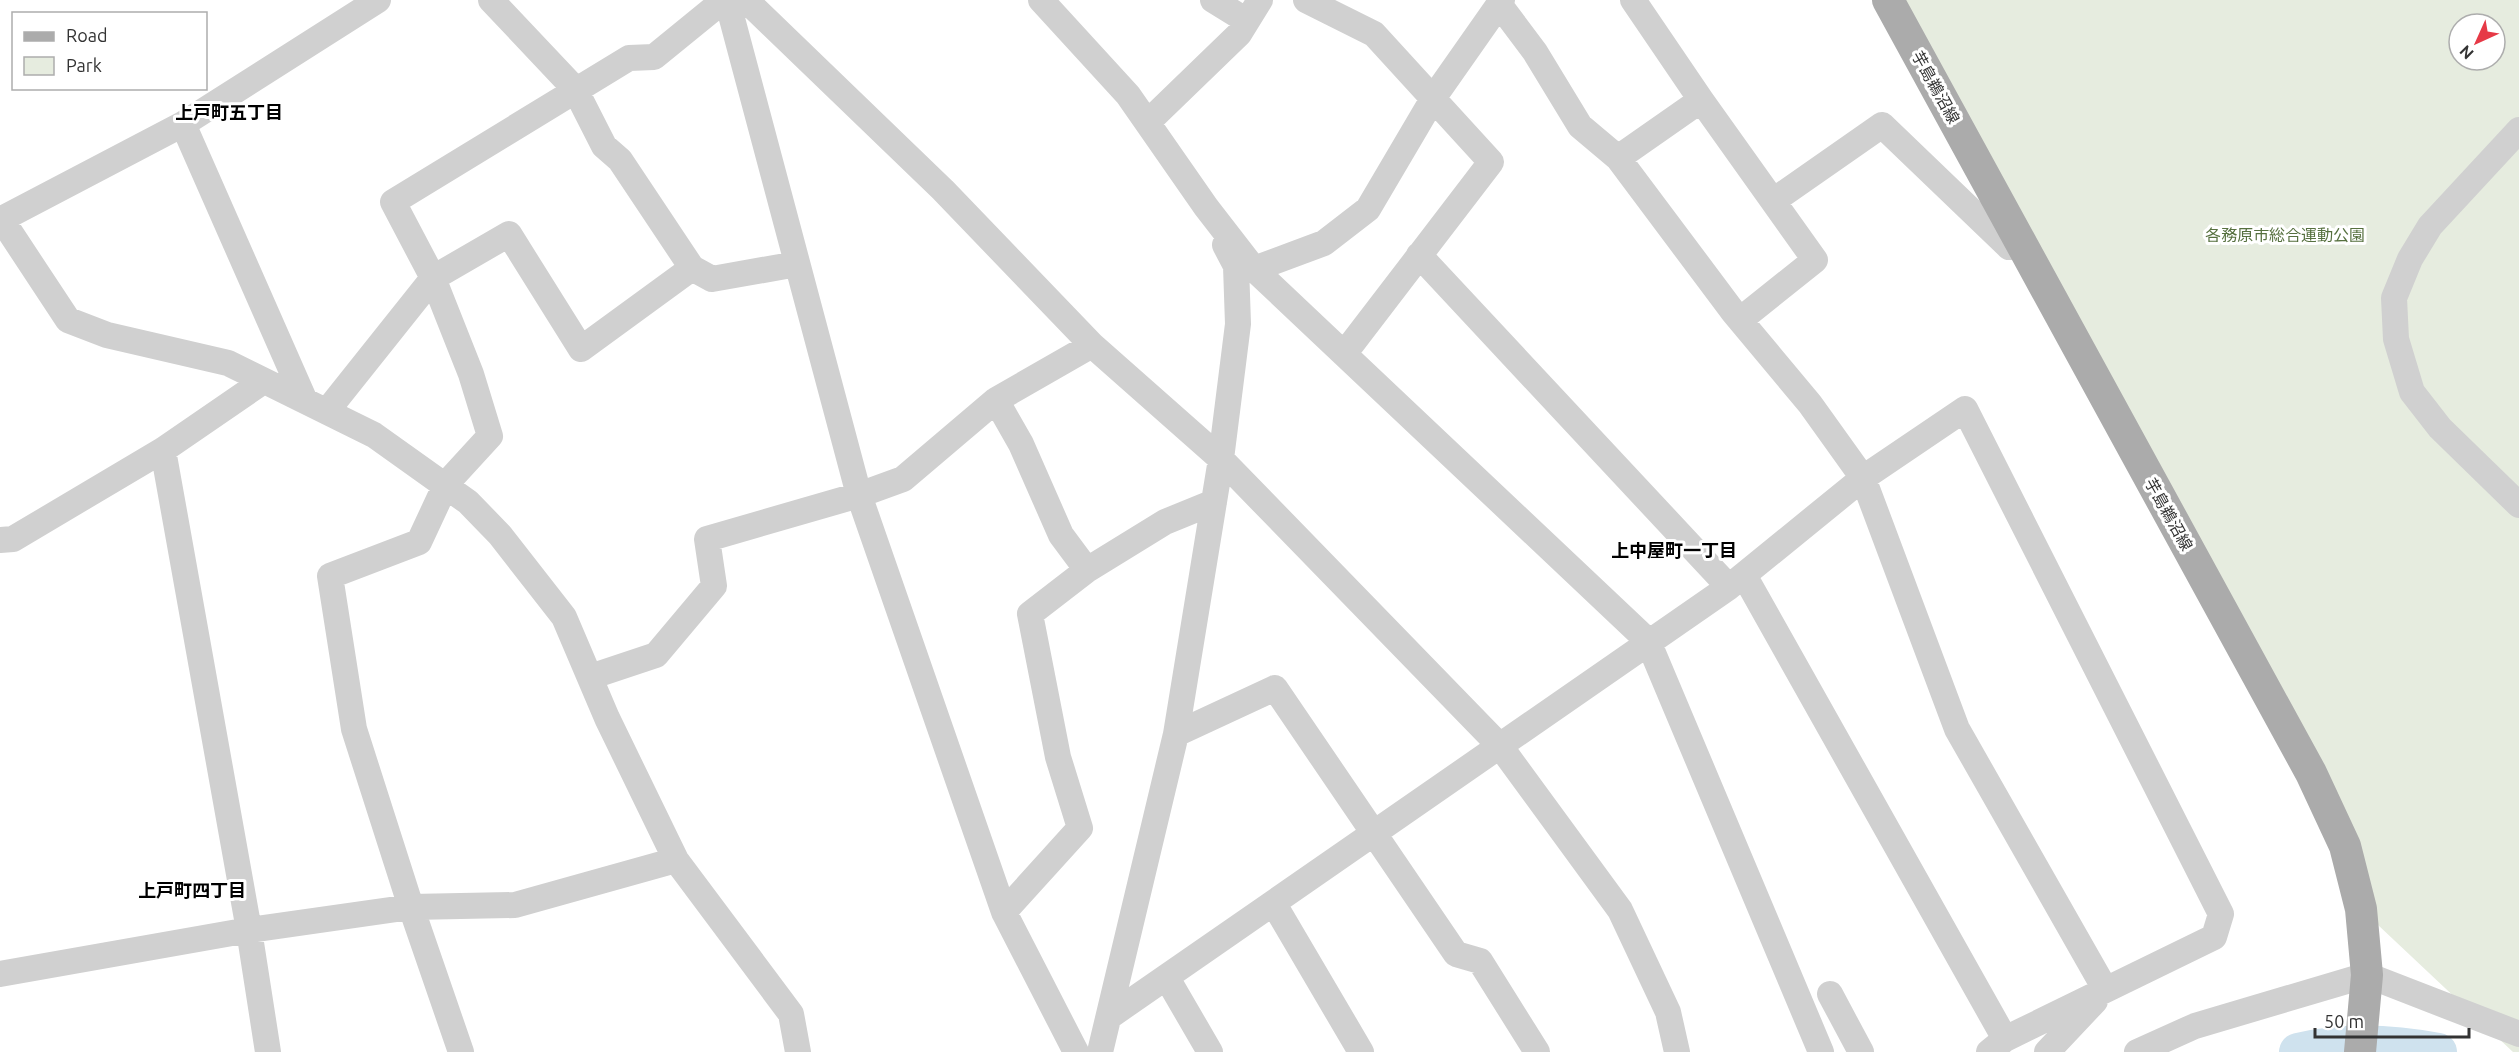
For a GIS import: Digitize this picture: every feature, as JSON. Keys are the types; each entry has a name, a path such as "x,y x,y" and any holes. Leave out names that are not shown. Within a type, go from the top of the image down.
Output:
{"main road":[{"name":"芋島鵜沼線","path":"1888,0 2311,774 2336,825 2345,846 2361,909 2367,987 2360,1052"}],"street":[{"path":"378,0 183,124 1,220 68,320 107,335 228,363 262,382 316,406 374,435 446,484 468,502 500,535 564,617 607,718 676,860 791,1014 798,1052"},
{"path":"491,0 576,89 604,146 620,160 692,268 712,279 797,264"},
{"path":"461,1052 411,907 354,729 330,576 419,542 446,484 490,436 471,374 433,278 393,202 629,58 654,57 725,0 858,495 1004,912 1076,1052"},
{"path":"736,0 749,3 943,190 1092,345 1221,459 1500,746 1620,910 1668,1012 1677,1052"},
{"path":"1041,0 1128,95 1206,207 1254,269 1648,641 1821,1052"},
{"path":"1148,122 1239,34 1253,10 1213,0"},
{"path":"1306,0 1374,34 1491,162 1344,354"},
{"path":"1633,0 1815,260 1740,320"},
{"path":"1254,269 1324,243 1368,209 1434,97 1500,2 1535,52 1580,126 1618,158 1740,320 1810,404 1863,478 1957,729 2105,989"},
{"path":"1618,158 1701,100"},
{"path":"183,124 316,406"},
{"path":"1773,201 1882,125 2009,247 2023,247"},
{"path":"2519,130 2430,226 2410,259 2394,298 2396,339 2412,392 2440,428 2519,505"},
{"path":"1100,1052 1176,734 1221,459 1238,324 1236,266 1206,207"},
{"path":"316,406 433,278 509,234 581,349 692,268"},
{"path":"1110,1016 1374,836 1736,581 1863,478 1965,409 2221,914 2214,937 2105,989 1997,1045 1736,581 1419,255"},
{"path":"590,677 656,655 714,586 707,539 858,495 903,479 996,400 1092,345"},
{"path":"0,540 13,539 163,450 262,382"},
{"path":"996,400 1021,444 1060,536 1087,570"},
{"path":"163,450 249,930 268,1052"},
{"path":"1004,912 1080,828 1058,757 1030,614 1087,570 1165,522 1214,502"},
{"path":"1176,734 1275,688 1456,954 1480,961 1537,1052"},
{"path":"0,974 249,930 411,907 515,905 676,860"},
{"path":"1274,904 1361,1052"},
{"path":"1167,978 1210,1052"},
{"path":"2137,1052 2195,1026 2367,987 2519,1034"},
{"path":"2047,1052 2105,989"},
{"path":"1830,994 1861,1052"}],"green space":[{"name":"各務原市総合運動公園","path":"1888,0 2519,0 2519,1052 2513,1052 2361,909 2345,846"}],"waterway":[{"path":"2298,1052 2315,1048 2368,1044 2438,1052"}],"district":[{"name":"上戸町五丁目","path":"229,112"},
{"name":"上中屋町一丁目","path":"1674,550"},
{"name":"上戸町四丁目","path":"192,890"}]}
